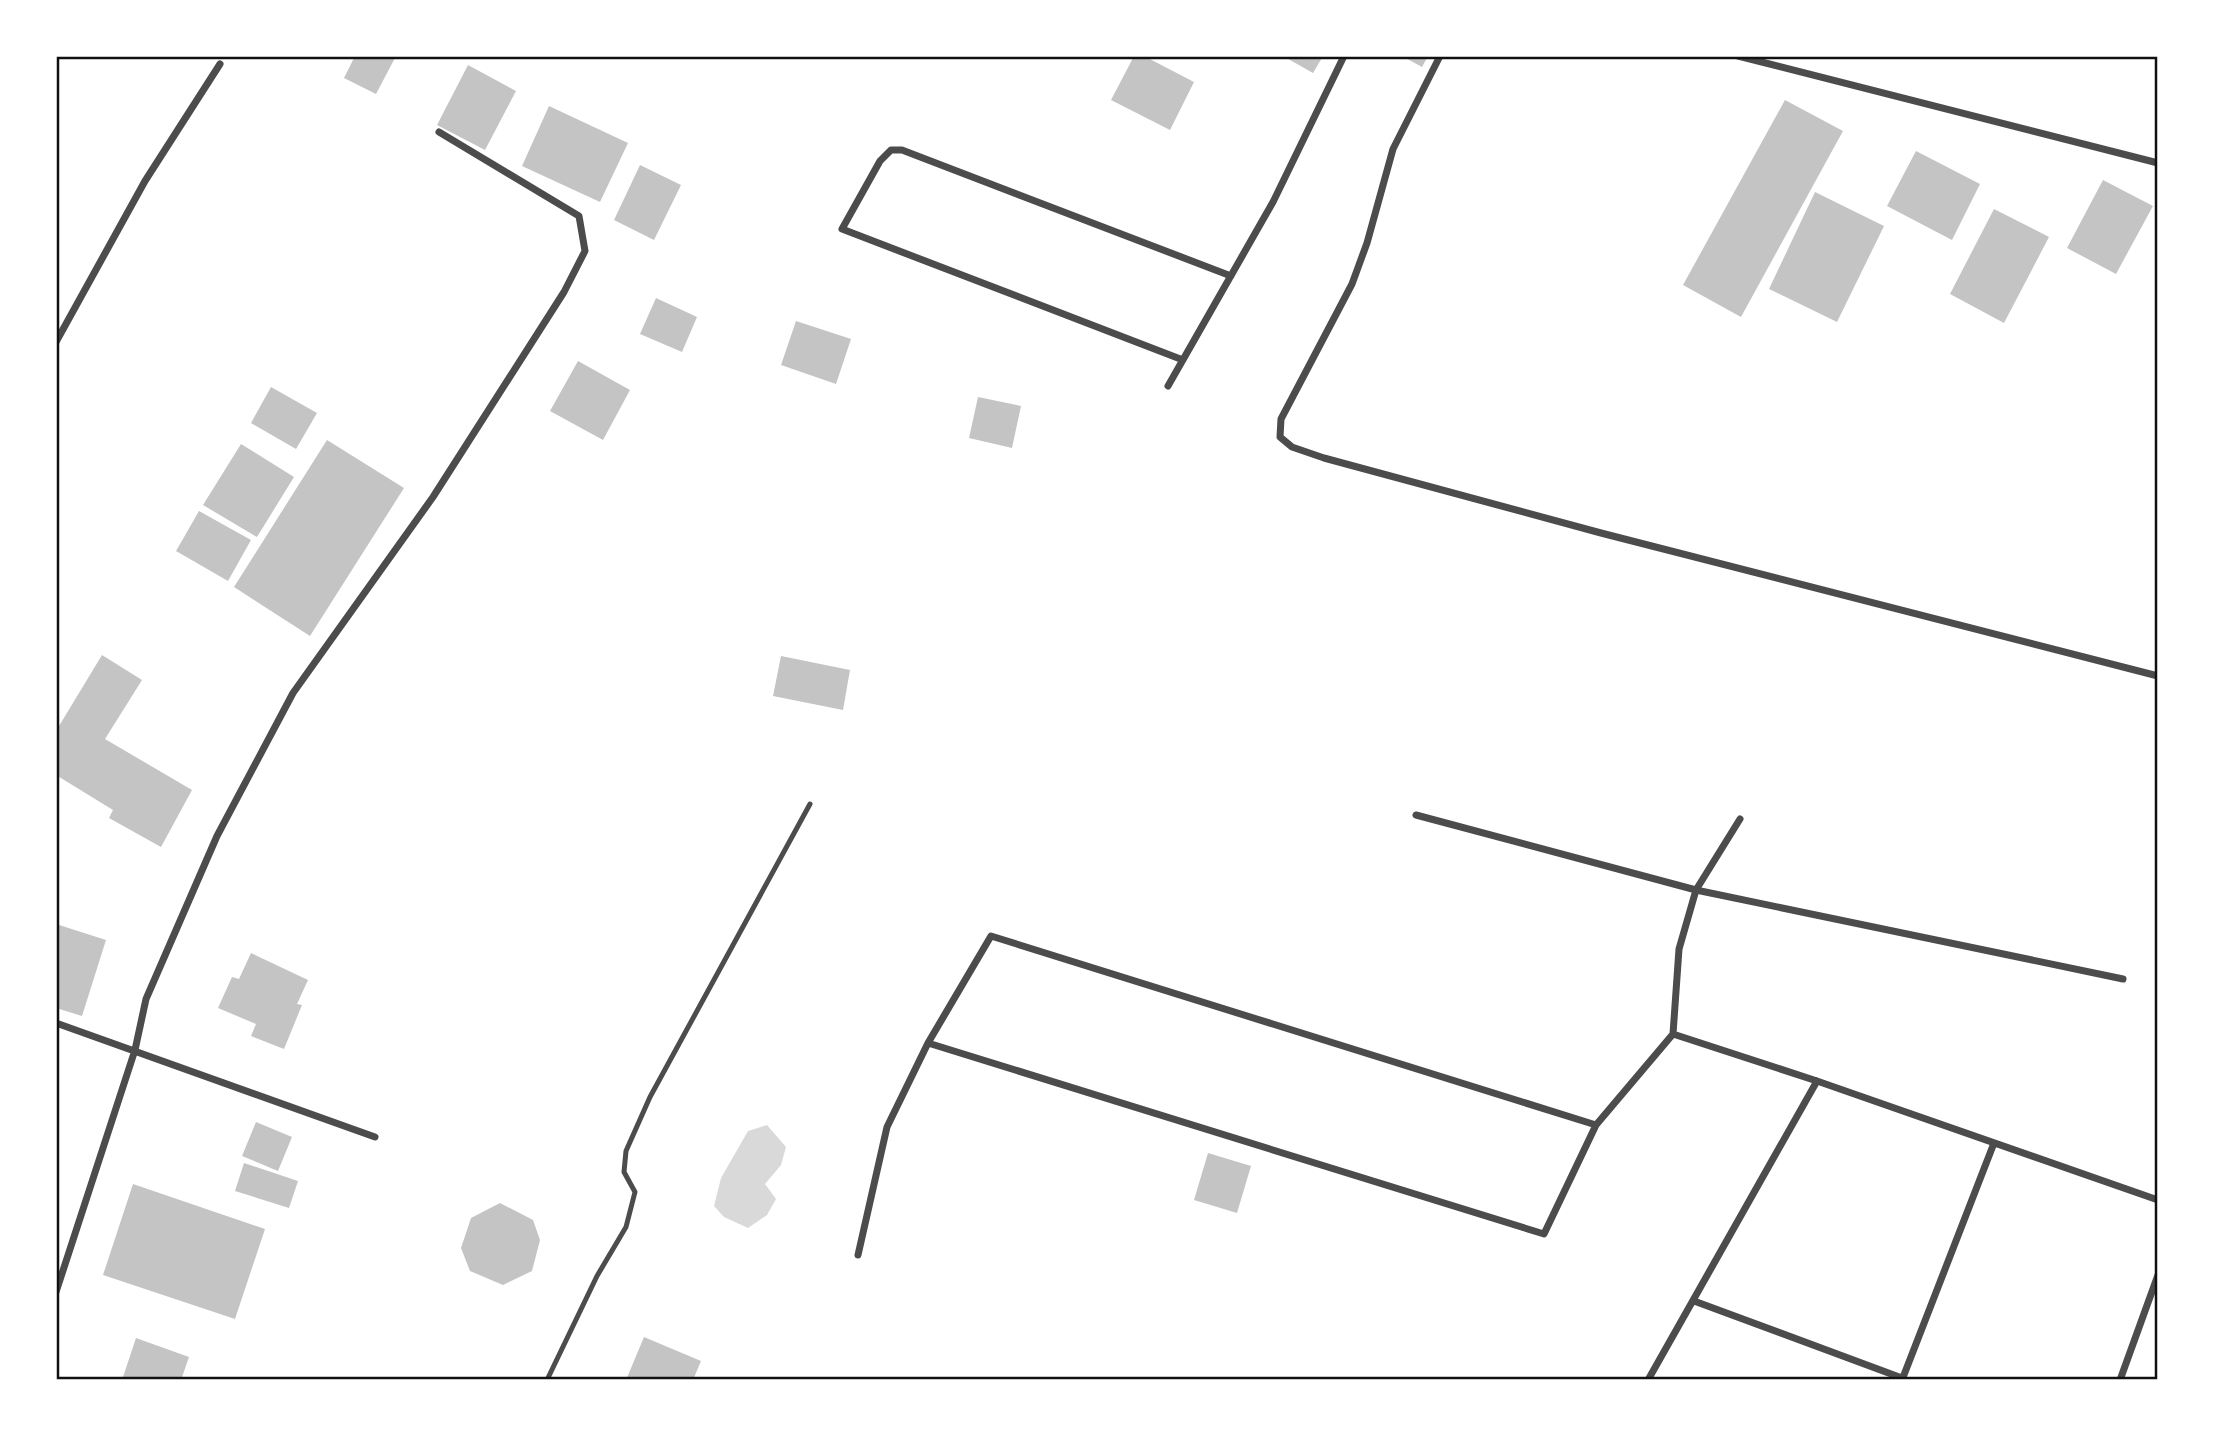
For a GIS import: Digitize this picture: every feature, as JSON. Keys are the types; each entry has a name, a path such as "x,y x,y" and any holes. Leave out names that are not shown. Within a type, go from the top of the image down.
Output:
{"street":[{"path":"1168,386 1273,202 1344,56"},
{"path":"1440,56 1393,149 1367,243 1352,284 1281,419 1280,437 1292,447 1324,458 1601,533 2158,676"},
{"path":"1738,56 2158,163"},
{"path":"56,342 145,181 220,64"},
{"path":"56,1292 135,1050 146,999 217,836 293,693 433,497 564,292 585,251 579,216 439,132"},
{"path":"1184,360 842,229 880,161 891,150 902,149 1231,276"},
{"path":"1416,815 1696,890 2123,979"},
{"path":"928,1042 1544,1234 1596,1125 1673,1034 1679,949 1696,890 1740,819"},
{"path":"858,1255 887,1127 928,1042 991,936 1596,1125"},
{"path":"56,1023 375,1137"},
{"path":"1673,1034 1817,1081 2158,1200"},
{"path":"1648,1380 1817,1081"},
{"path":"1694,1301 1902,1379 1994,1143"},
{"path":"2120,1380 2158,1275"}],"lane":[{"path":"547,1380 597,1276 626,1227 635,1192 624,1172 626,1151 650,1097 810,804"},
{"path":"552,1369 553,1380"}],"shaded area":[{"path":"767,1125 786,1147 781,1165 765,1184 776,1199 767,1215 748,1228 724,1217 714,1206 721,1178 748,1131"}],"building":[{"path":"355,56 396,56 376,94 344,78"},
{"path":"1134,56 1144,56 1194,82 1170,130 1111,100"},
{"path":"1283,56 1323,56 1313,73"},
{"path":"1402,56 1428,56 1422,67"},
{"path":"468,65 516,91 485,150 437,125"},
{"path":"1785,100 1843,131 1741,317 1683,285"},
{"path":"549,106 628,143 600,202 522,166"},
{"path":"1916,151 1980,184 1952,240 1887,206"},
{"path":"640,165 681,185 654,240 614,220"},
{"path":"2103,180 2153,206 2116,274 2067,248"},
{"path":"1815,192 1884,226 1837,322 1769,289"},
{"path":"1994,209 2049,237 2004,323 1950,294"},
{"path":"656,298 697,317 682,352 640,334"},
{"path":"796,321 851,339 836,384 781,365"},
{"path":"578,361 630,390 603,440 550,411"},
{"path":"271,387 317,413 296,449 251,423"},
{"path":"978,397 1021,406 1012,448 969,438"},
{"path":"327,440 404,488 310,636 234,587"},
{"path":"241,444 294,477 257,537 203,505"},
{"path":"199,511 251,540 228,581 176,551"},
{"path":"102,655 142,680 105,739 192,790 161,847 109,818 113,810 56,775 56,731"},
{"path":"781,656 850,670 843,710 773,696"},
{"path":"56,924 106,940 82,1016 56,1008"},
{"path":"251,953 308,980 297,1004 302,1005 284,1049 251,1036 256,1024 218,1008 232,977 239,979"},
{"path":"256,1122 292,1137 278,1171 242,1156"},
{"path":"1208,1153 1251,1166 1237,1213 1194,1200"},
{"path":"244,1163 298,1181 289,1208 235,1191"},
{"path":"133,1184 265,1229 235,1319 103,1275"},
{"path":"500,1203 533,1220 540,1240 532,1271 503,1285 470,1271 461,1248 471,1218"},
{"path":"644,1337 701,1361 693,1380 626,1380"},
{"path":"136,1338 189,1357 181,1380 122,1380"}]}
